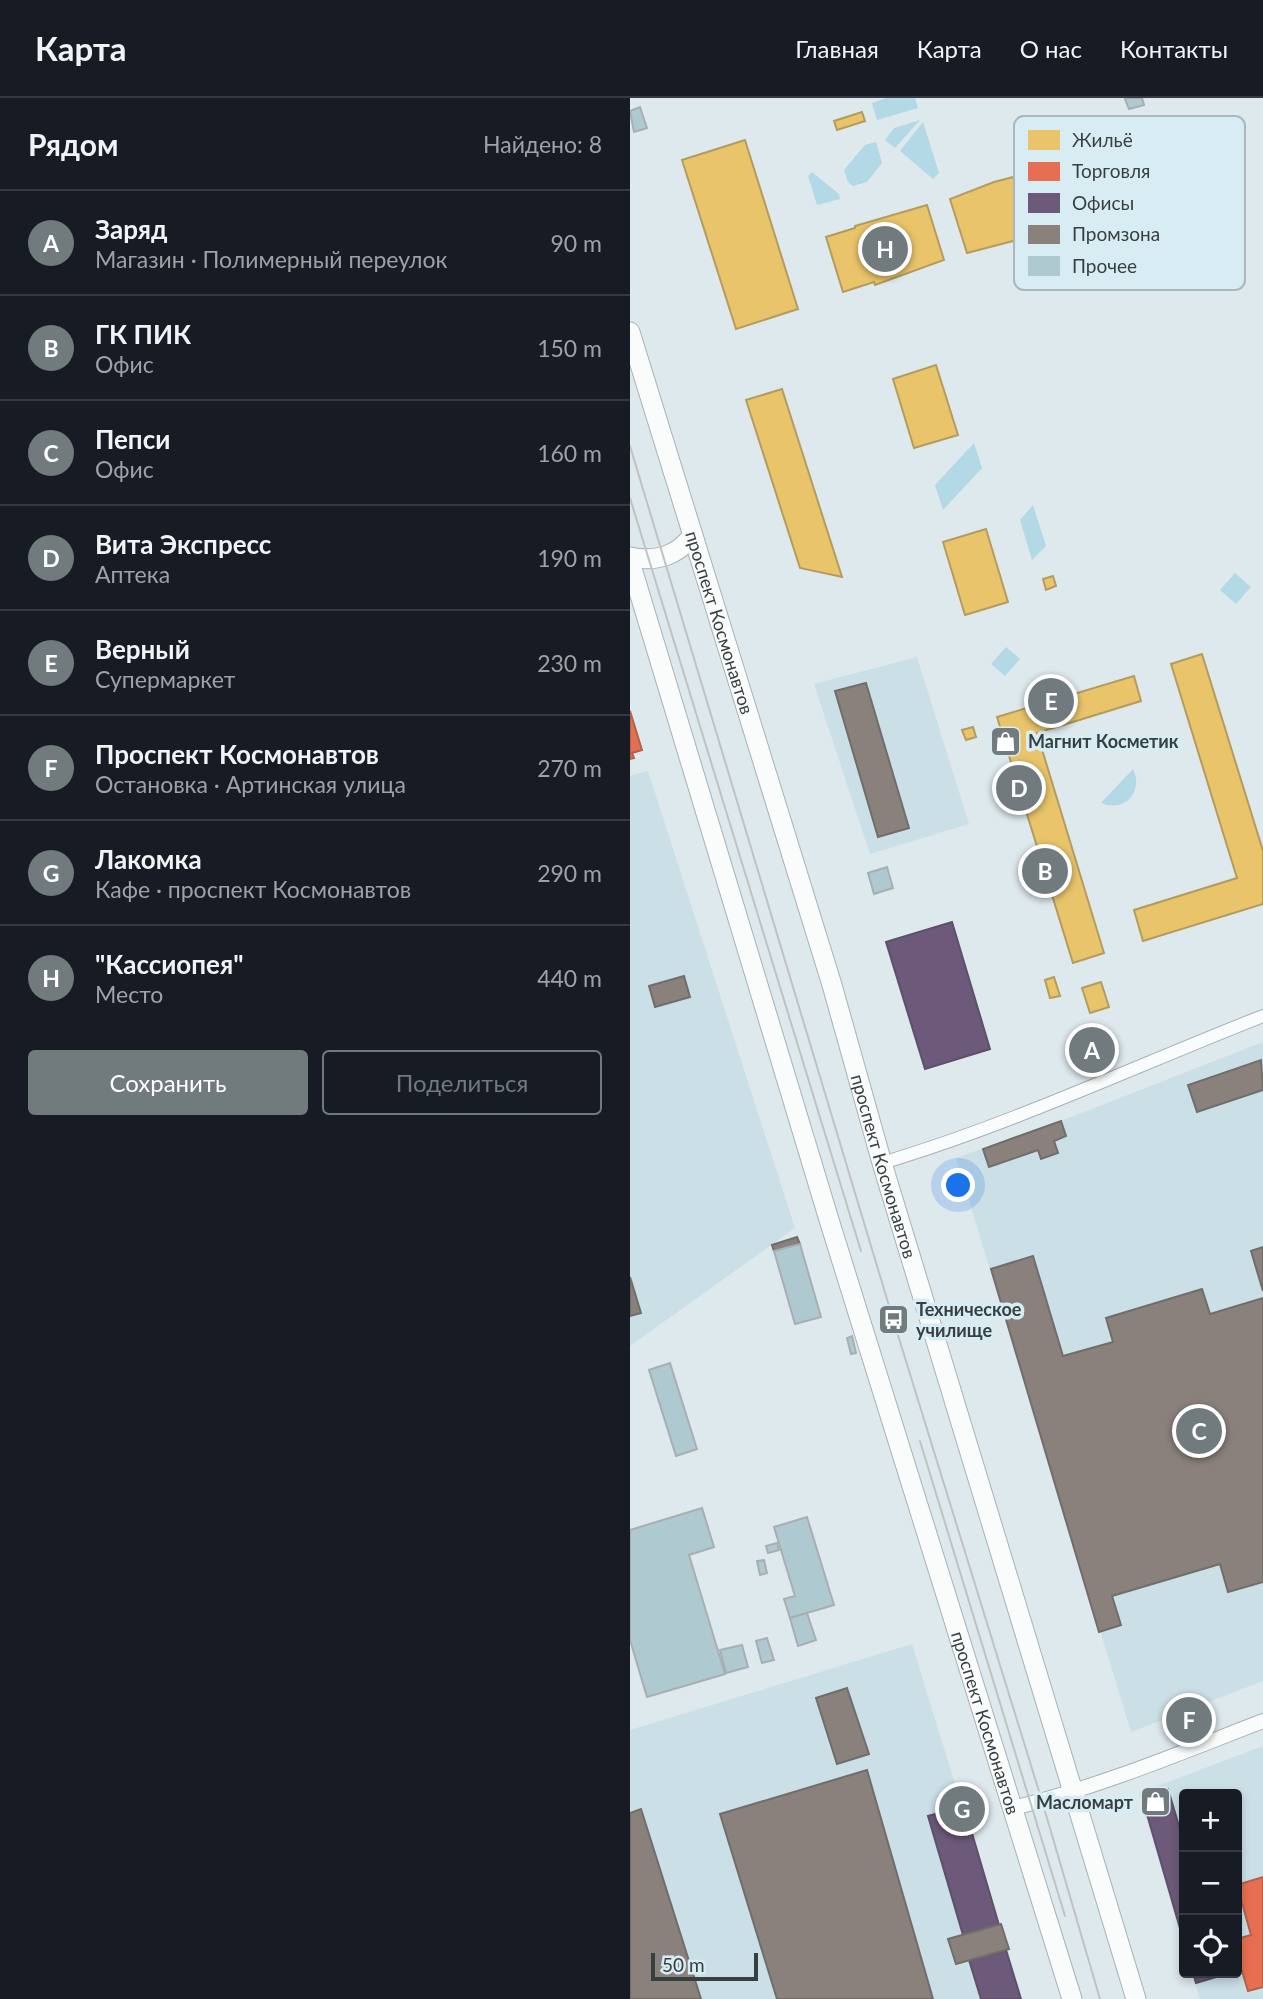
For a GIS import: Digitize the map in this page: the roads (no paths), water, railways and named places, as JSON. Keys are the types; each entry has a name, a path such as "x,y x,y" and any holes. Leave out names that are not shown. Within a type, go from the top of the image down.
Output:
{"main road":[{"name":"проспект Космонавтов","path":"630,332 832,985 882,1163 1136,1999"},
{"path":"630,560 649,561 663,557 685,545 693,535"},
{"name":"проспект Космонавтов","path":"630,560 830,1223 1072,1999"}],"street":[{"path":"882,1163 917,1153 1037,1107 1263,1016"},
{"path":"1013,1808 1072,1793 1263,1721"}],"tram line":[{"path":"630,446 1100,1999"},
{"path":"630,498 861,1251"},
{"path":"920,1441 1065,1916"}],"place":[{"name":"\"Кассиопея\"","path":"885,249"},
{"name":"Верный","path":"1051,701"},
{"name":"Магнит Косметик","path":"1005,741"},
{"name":"Вита Экспресс","path":"1019,788"},
{"name":"ГК ПИК","path":"1045,871"},
{"name":"Заряд","path":"1092,1050"},
{"name":"Техническое училище","path":"893,1319"},
{"name":"Пепси","path":"1199,1431"},
{"name":"Проспект Космонавтов","path":"1189,1720"},
{"name":"Масломарт","path":"1156,1802"},
{"name":"Лакомка","path":"962,1809"}]}
